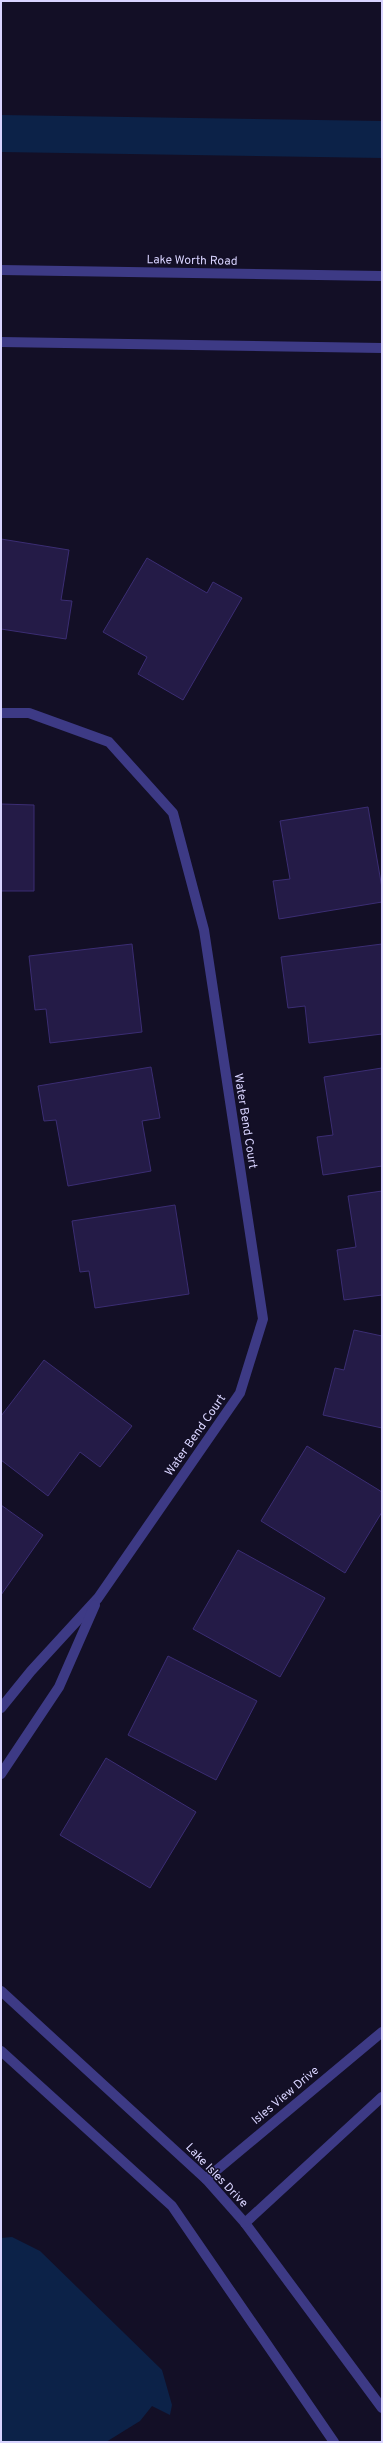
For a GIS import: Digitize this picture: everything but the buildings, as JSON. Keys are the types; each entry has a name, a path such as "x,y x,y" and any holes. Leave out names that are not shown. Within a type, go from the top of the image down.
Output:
{"street":[{"name":"Lake Worth Road","path":"1,270 382,276"},
{"path":"1,342 382,348"},
{"name":"Water Bend Court","path":"1,713 29,713 109,742 173,813 204,930 263,1319 240,1393 98,1598 31,1671 1,1708"},
{"name":"Water Bend Court","path":"1,1774 59,1687 98,1598"},
{"name":"Lake Isles Drive","path":"1,1991 206,2179 246,2223 382,2408"},
{"name":"Isles View Drive","path":"206,2179 382,2032"},
{"path":"1,2051 172,2206 334,2442"},
{"path":"246,2223 382,2097"}],"water":[{"path":"1,115 382,121 382,158 1,152"},
{"path":"12,2237 40,2251 162,2370 172,2405 170,2415 152,2406 140,2421 106,2442 1,2442 1,2238"}]}
